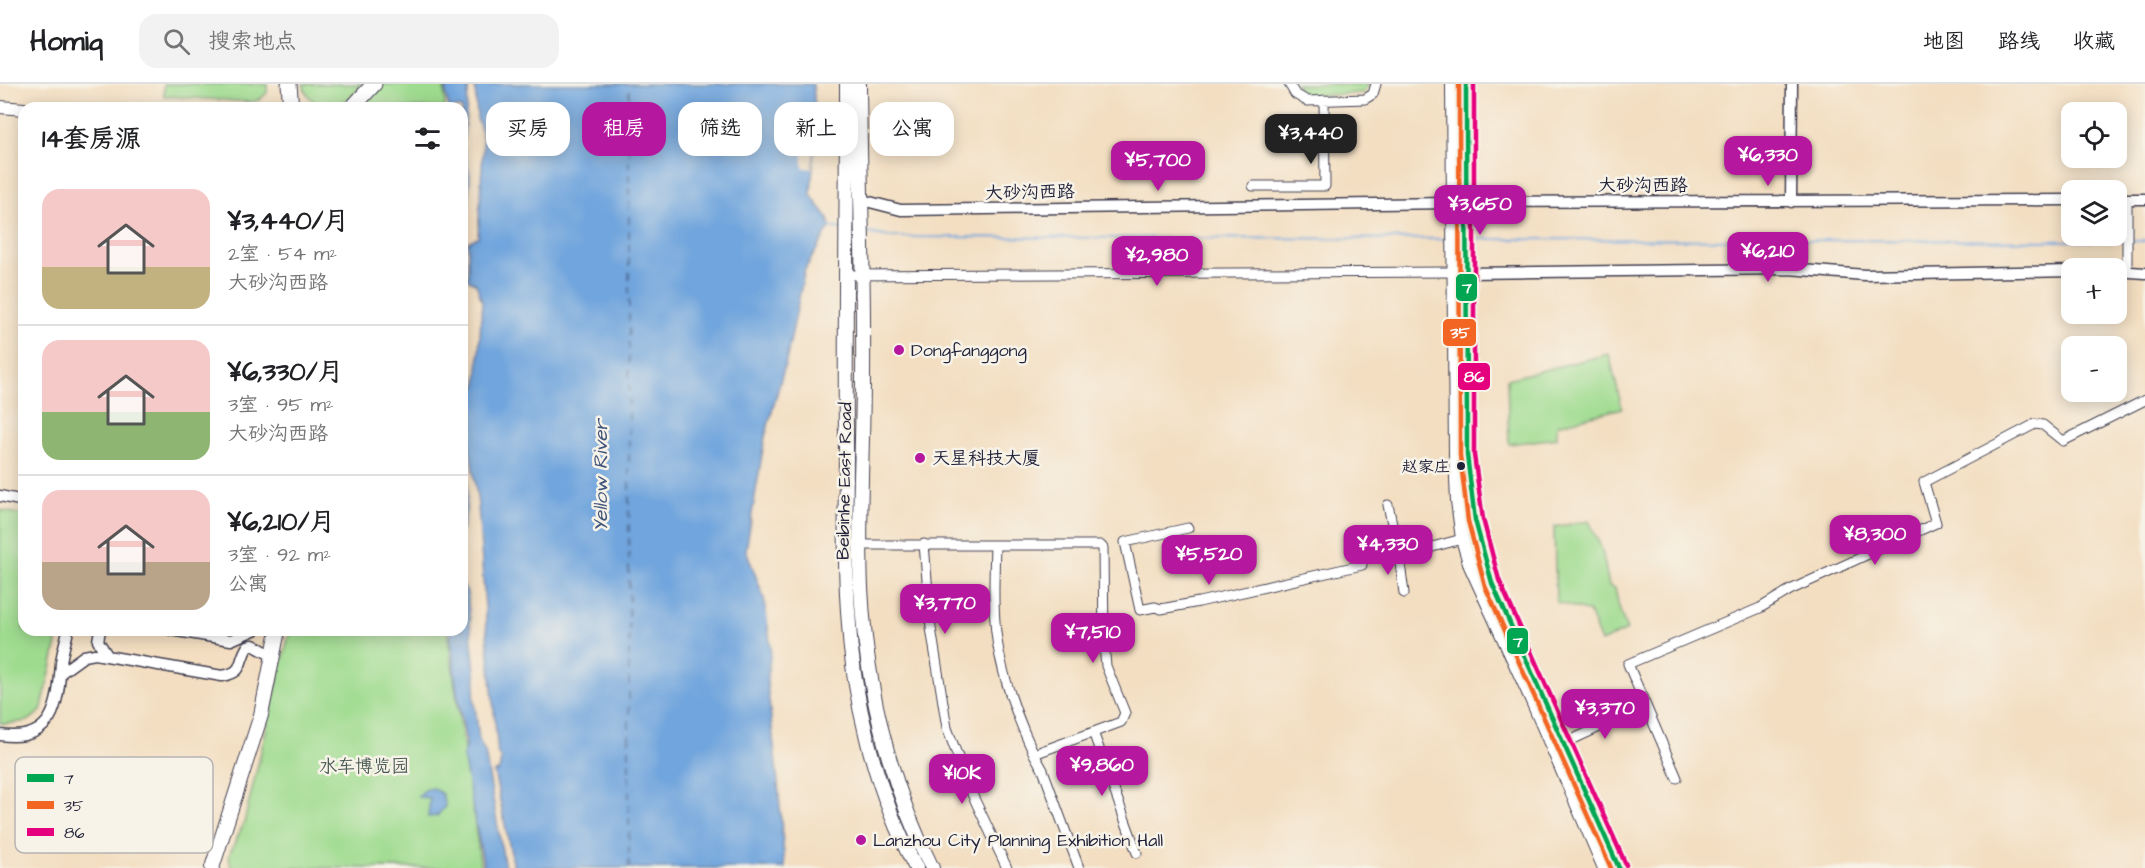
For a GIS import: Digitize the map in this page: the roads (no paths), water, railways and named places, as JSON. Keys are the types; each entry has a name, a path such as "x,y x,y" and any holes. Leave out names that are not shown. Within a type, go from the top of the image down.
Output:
{"highway":[{"path":"289,84 290,102"},
{"path":"358,102 374,84"}],"main road":[{"name":"Beibinhe East Road","path":"847,84 845,269 848,612 859,708 879,779 907,852 916,868"},
{"name":"Beibinhe East Road","path":"859,84 863,353 861,589 869,668 883,740 901,795 932,868"},
{"path":"1452,84 1452,216 1459,255 1455,455 1457,501 1462,539 1470,566 1619,868"},
{"path":"1459,255 1466,216 1466,84"},
{"path":"0,107 18,108"},
{"path":"1459,272 1469,489 1478,538 1492,583 1558,746 1604,868"},
{"path":"212,868 261,715 277,636"}],"street":[{"path":"1289,84 1295,94 1307,101 1365,99 1373,94 1376,84"},
{"path":"1791,202 1792,84"},
{"path":"1253,186 1325,186 1324,100"},
{"path":"2127,202 2145,199"},
{"name":"大砂沟西路","path":"862,200 901,210 1452,203"},
{"name":"大砂沟西路","path":"1466,202 2061,200"},
{"path":"845,269 1459,272 1789,269 1865,274 2061,271"},
{"path":"2127,272 2145,273"},
{"path":"1677,778 1628,664 1760,608 1790,590 1936,523 1924,482 2035,424 2043,425 2062,441 2145,400"},
{"path":"0,496 18,500"},
{"path":"1388,505 1404,593"},
{"path":"1188,528 1125,542 1140,610 1155,607 1161,609 1199,602 1362,565"},
{"path":"1399,556 1462,539"},
{"path":"924,544 931,628 947,728 972,794 1007,868"},
{"path":"995,544 994,598 999,652 1020,724 1043,770 1079,868"},
{"path":"860,545 1100,545 1103,548 1106,666 1125,713 1121,722 1034,754"},
{"path":"0,735 11,737 33,734 47,723 56,707 67,636"},
{"path":"99,636 98,641 107,655"},
{"path":"207,636 231,640 240,636"},
{"path":"62,672 84,656 95,654 222,676 240,669 248,646 253,645 273,656"},
{"path":"1558,746 1645,706"},
{"path":"1093,732 1137,853"}],"water":[{"path":"446,84 469,84 467,102 448,102"},
{"name":"Yellow River","path":"475,84 813,84 814,102 774,102 774,156 814,156 811,194 828,218 830,227 805,269 787,357 765,437 746,550 764,598 771,649 767,682 785,868 514,868 494,772 499,771 501,758 498,755 486,623 478,505 469,443 468,396 477,385 482,301 476,284 468,279 468,242 478,237 483,147 482,132 477,119"},
{"path":"468,166 470,174 468,206"},
{"path":"468,603 479,740 485,752 505,868 484,868 463,756 466,743 456,686 451,636 468,636"},
{"path":"433,788 442,794 445,806 437,816 428,817 430,798 417,797 426,789"}],"waterway":[{"path":"829,227 841,229"},
{"path":"867,233 891,237 1449,239"},
{"path":"1470,239 2061,241"},
{"path":"2130,241 2145,241"}],"place":[{"name":"Dongfanggong","path":"899,350"},
{"name":"天星科技大厦","path":"920,458"},
{"name":"赵家庄","path":"1461,466"},
{"name":"Lanzhou City Planning Exhibition Hall","path":"861,840"}],"park label":[{"name":"水车博览园","path":"364,766"}]}
